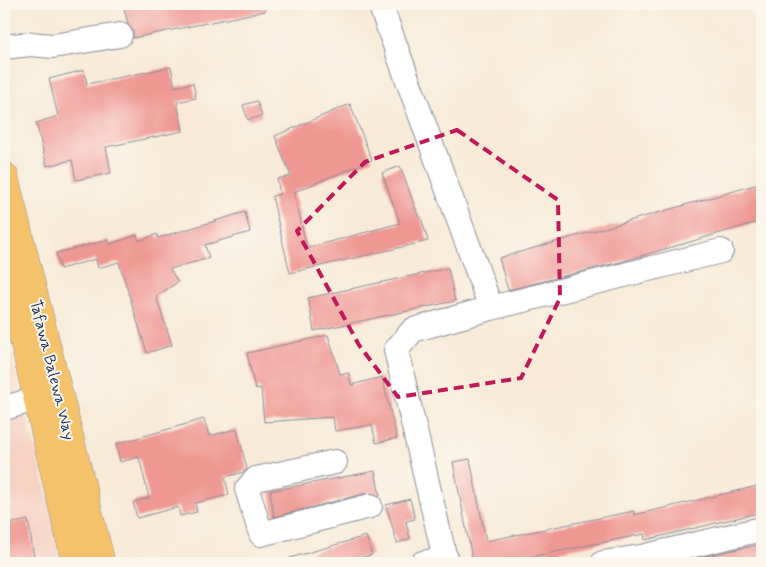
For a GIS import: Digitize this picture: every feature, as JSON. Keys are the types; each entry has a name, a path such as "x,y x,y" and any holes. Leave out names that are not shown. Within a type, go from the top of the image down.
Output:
{"main road":[{"name":"Tafawa Balewa Way","path":"4,176 47,396 76,563"},
{"name":"Tafawa Balewa Way","path":"4,256 101,563"}],"street":[{"path":"380,4 492,308"},
{"path":"4,47 30,44 53,46 120,35"},
{"path":"423,563 446,560 396,350 413,330 492,308 721,251"},
{"path":"4,408 47,396"},
{"path":"335,462 256,479 247,489 261,534 370,506"},
{"path":"603,563 646,556 762,529"}],"highlighted area":[{"path":"457,130 558,200 560,298 521,378 398,397 359,345 297,231 365,162"}],"shaded area":[{"path":"4,322 23,403 65,563 4,563"}],"building":[{"path":"123,4 265,4 265,11 133,38 133,32 128,24"},
{"path":"171,67 175,87 193,83 196,98 177,102 183,131 106,147 111,173 76,180 72,160 47,166 36,123 58,116 49,79 84,70 87,84"},
{"path":"257,101 262,116 248,120 243,105"},
{"path":"350,104 372,160 294,192 307,248 400,223 382,173 400,166 419,218 421,217 428,241 290,273 272,196 280,194 277,179 291,176 275,136"},
{"path":"762,183 762,221 620,262 508,290 499,258"},
{"path":"245,212 250,232 205,245 209,258 170,269 178,282 156,296 172,345 147,353 119,262 98,268 96,259 60,269 56,253 108,240 110,244 137,235 139,241 157,234 158,238"},
{"path":"448,268 455,301 314,331 308,298"},
{"path":"328,335 340,374 349,373 351,385 382,377 397,438 376,443 372,425 335,431 333,417 264,422 261,388 255,389 247,353"},
{"path":"204,419 209,436 237,429 247,469 244,472 225,477 229,495 195,503 197,512 180,516 178,507 137,518 133,502 149,498 139,457 120,462 116,444"},
{"path":"470,459 486,541 634,511 634,515 762,485 762,512 645,540 644,534 501,563 473,563 453,462"},
{"path":"375,471 380,496 367,493 274,517 270,491"},
{"path":"410,499 415,519 406,521 410,539 397,543 386,505"},
{"path":"28,520 35,563 4,563 4,525"},
{"path":"366,536 372,555 341,563 290,563 290,558"},
{"path":"762,544 762,563 701,563 701,557"}]}
